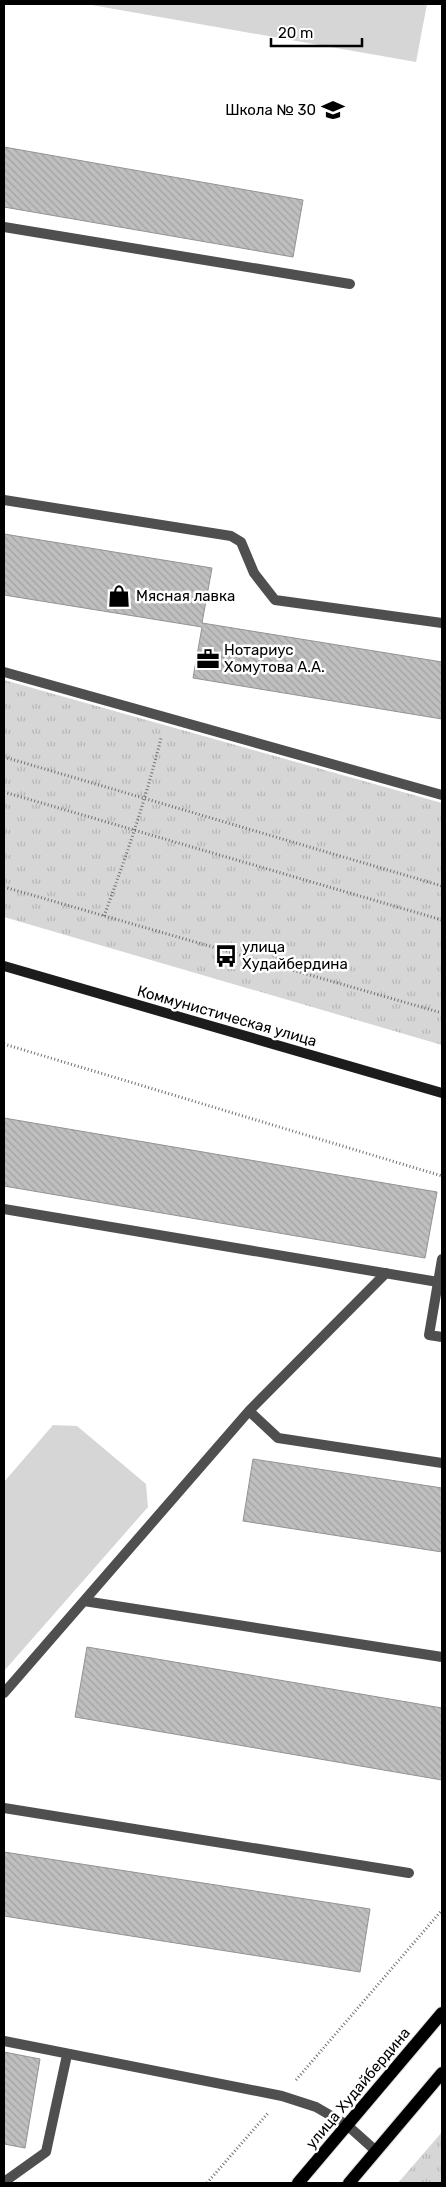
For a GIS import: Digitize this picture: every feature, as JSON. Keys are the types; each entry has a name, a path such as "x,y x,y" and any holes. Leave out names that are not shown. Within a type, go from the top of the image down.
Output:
{"main road":[{"name":"Коммунистическая улица","path":"4,966 442,1093"},
{"name":"улица Худайбердина","path":"298,2183 442,2013"},
{"path":"349,2183 442,2074"}],"lane":[{"path":"4,227 350,284"},
{"path":"4,500 231,536 241,542 254,573 275,600 442,623"},
{"path":"4,672 442,795"},
{"path":"4,1209 438,1282"},
{"path":"442,1259 429,1335 442,1337"},
{"path":"4,1693 249,1411 386,1274"},
{"path":"249,1411 278,1438 442,1463"},
{"path":"84,1601 442,1657"},
{"path":"4,1808 409,1873"},
{"path":"4,2041 67,2055 282,2096 316,2107 347,2125 376,2151"},
{"path":"4,2182 46,2152 67,2055"}],"path":[{"path":"104,916 134,831 165,718"},
{"path":"4,757 442,886"},
{"path":"4,792 442,920"},
{"path":"4,887 442,1013"},
{"path":"4,1044 442,1176"},
{"path":"207,2183 442,1910"}],"green space":[{"path":"86,4 427,4 416,62"},
{"path":"4,680 442,803 442,1045 4,917"},
{"path":"53,1425 77,1426 146,1484 148,1507 4,1671 4,1482"},
{"path":"442,2132 442,2183 398,2183"}],"building":[{"path":"4,147 303,200 293,257 4,207"},
{"path":"4,534 212,568 202,623 442,662 442,719 193,678 202,627 4,595"},
{"path":"4,1118 437,1192 425,1258 4,1186"},
{"path":"253,1459 442,1488 442,1552 243,1521"},
{"path":"87,1647 442,1708 442,1780 75,1717"},
{"path":"4,1852 370,1909 360,1972 4,1916"},
{"path":"4,2052 40,2059 25,2148 4,2144"}],"place":[{"name":"Школа № 30","path":"333,110"},
{"name":"Мясная лавка","path":"119,596"},
{"name":"Нотариус Хомутова А.А.","path":"208,659"},
{"name":"улица Худайбердина","path":"226,956"}]}
